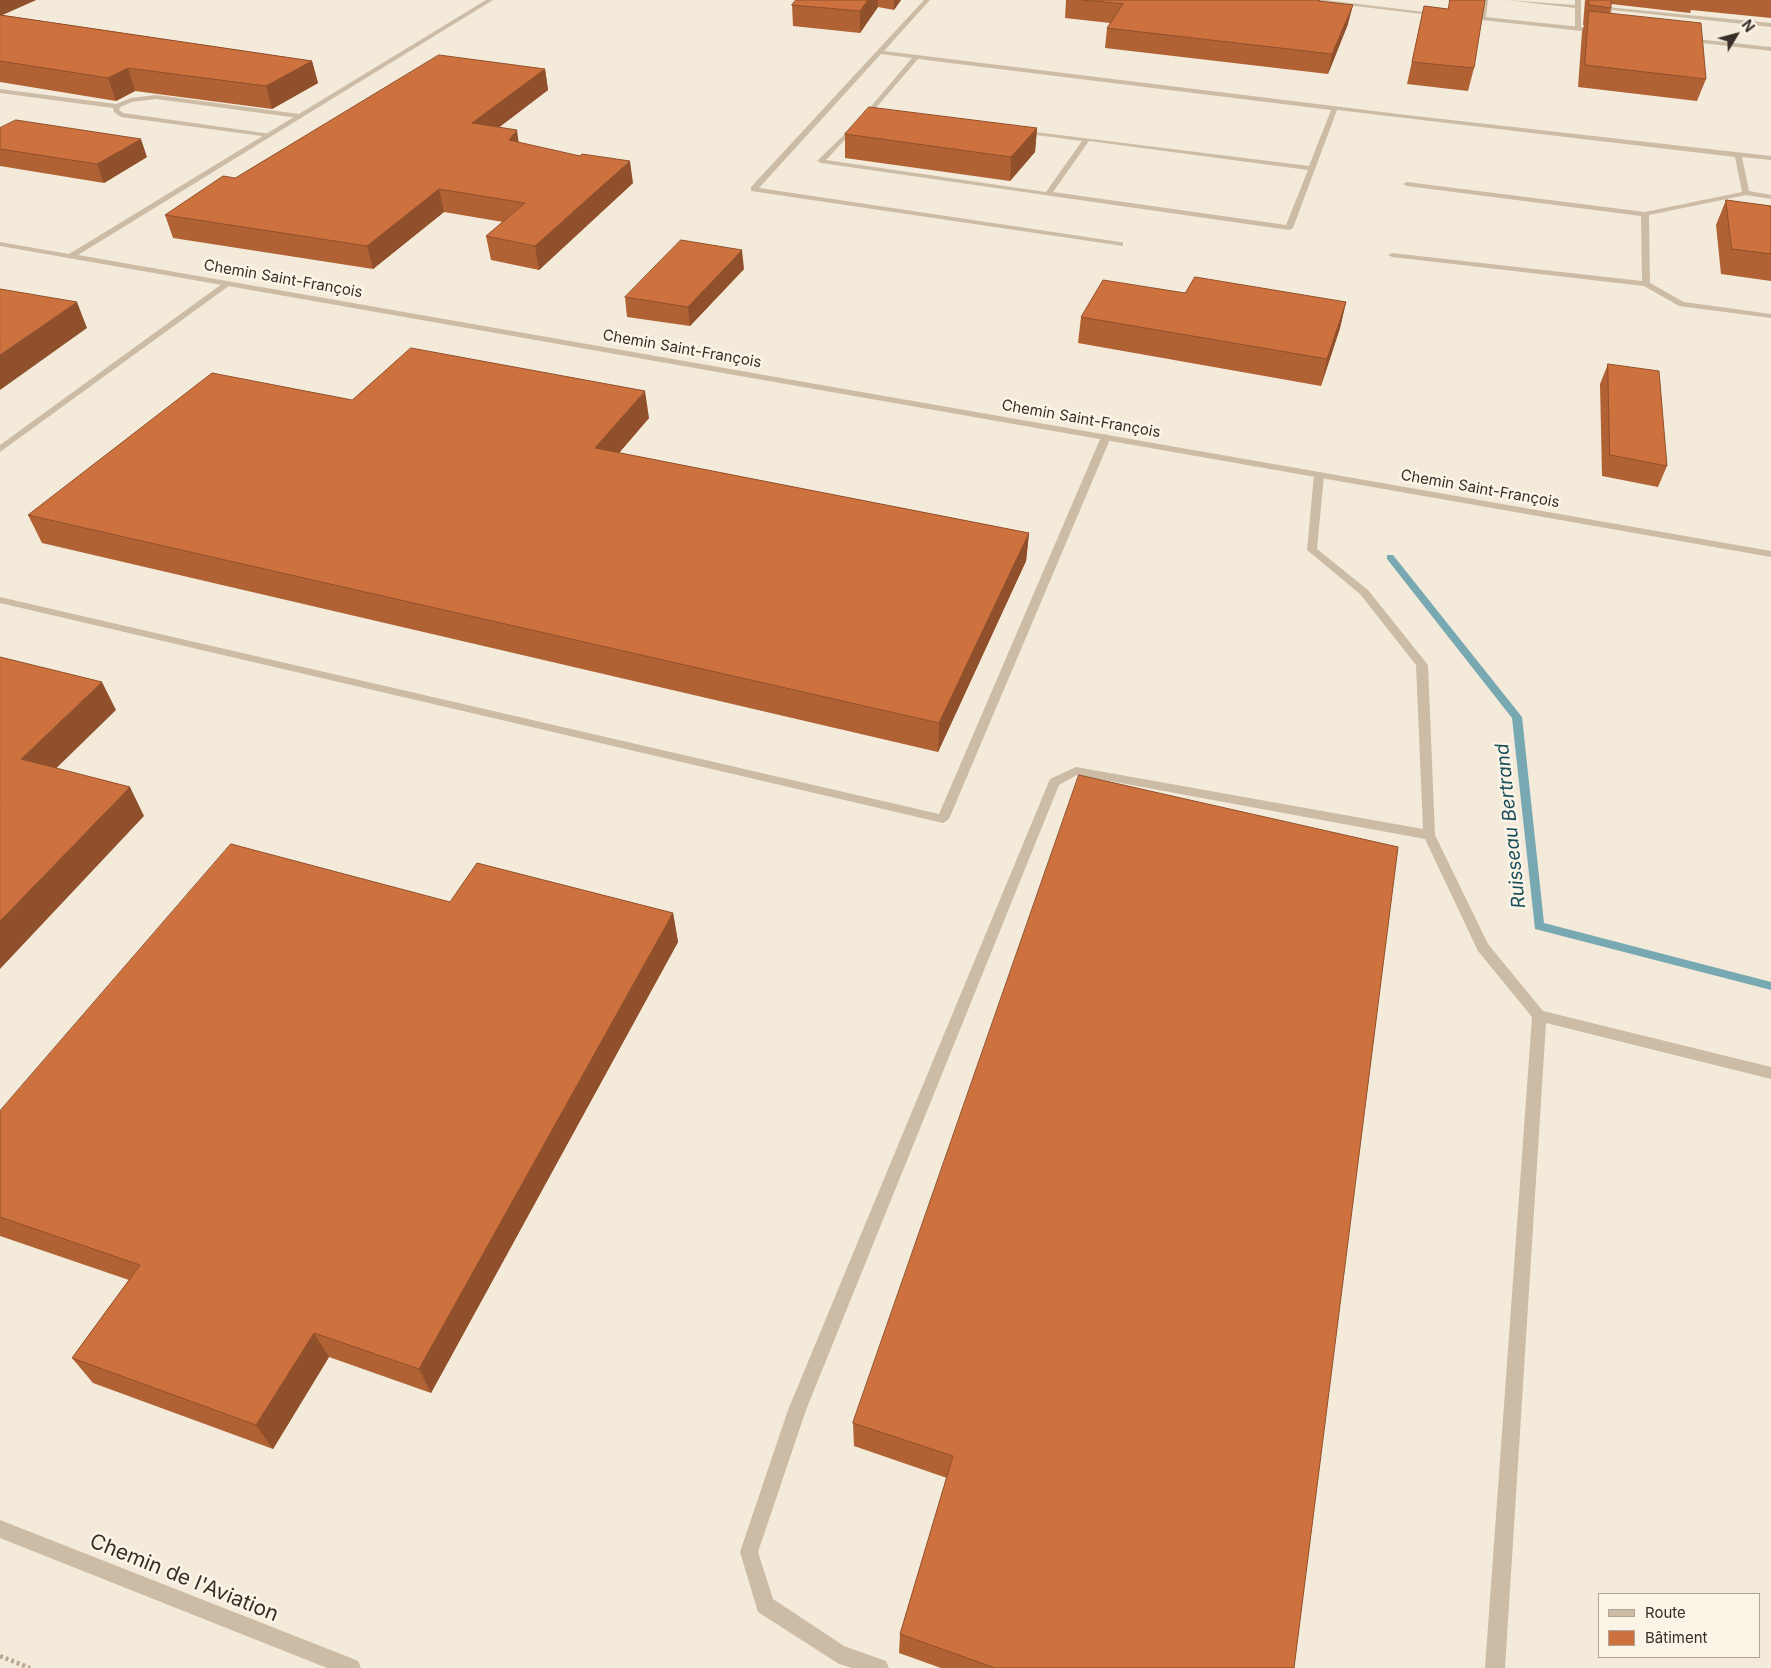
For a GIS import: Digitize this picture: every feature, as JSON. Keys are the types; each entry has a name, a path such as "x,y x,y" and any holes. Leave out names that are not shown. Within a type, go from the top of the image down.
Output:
{"street":[{"path":"72,256 490,0"},
{"path":"927,0 754,189 1120,244"},
{"path":"1309,0 1444,14"},
{"path":"1482,18 1485,0"},
{"path":"1509,0 1578,7"},
{"path":"1578,0 1578,28"},
{"path":"1463,16 1610,32 1609,0"},
{"path":"1609,8 1771,25"},
{"path":"1677,39 1771,49"},
{"path":"879,52 1334,108 1771,158"},
{"path":"916,57 870,111 821,161 1289,228 1334,108"},
{"path":"0,91 117,106 132,100 156,97 299,116"},
{"path":"117,106 116,111 121,115 269,135"},
{"path":"870,111 890,114"},
{"path":"1008,129 1310,168"},
{"path":"1048,194 1087,139"},
{"path":"1738,154 1746,193"},
{"path":"1407,184 1645,214 1746,193 1771,197"},
{"path":"1645,214 1646,284"},
{"name":"Chemin Saint-François","path":"0,244 1771,554"},
{"path":"1392,255 1646,284 1682,304 1771,316"},
{"path":"0,449 229,283"},
{"path":"0,600 944,818 1106,437"},
{"path":"1319,475 1312,550 1364,592 1422,665 1429,835 1483,947 1539,1016 1771,1073"},
{"path":"879,1668 839,1654 765,1605 749,1552 797,1410 1054,782 1076,771 1429,835"},
{"path":"1495,1668 1539,1016"},
{"name":"Chemin de l'Aviation","path":"0,1529 352,1668"}],"path":[{"path":"0,1656 30,1668"}],"building":[{"path":"796,0 868,0 860,11 792,5"},
{"path":"1082,0 1318,0 1353,5 1332,54 1107,28 1123,4"},
{"path":"1450,0 1485,0 1474,68 1412,62 1424,6 1448,9"},
{"path":"1589,0 1611,0 1611,8 1589,5"},
{"path":"1589,11 1701,23 1706,79 1585,65"},
{"path":"0,15 312,61 266,86 128,68 108,78 0,61"},
{"path":"439,55 545,69 472,123 517,130 509,140 580,156 582,154 630,161 535,246 486,236 525,203 439,189 367,246 165,215 223,176 235,178"},
{"path":"869,107 1037,128 1011,157 845,134"},
{"path":"16,120 141,139 97,164 0,149 0,128"},
{"path":"1726,200 1771,206 1771,254 1732,249"},
{"path":"681,240 742,250 688,307 625,297"},
{"path":"1195,277 1346,302 1327,359 1081,317 1103,280 1185,293"},
{"path":"0,289 77,302 0,355"},
{"path":"411,348 645,391 595,448 1029,533 939,723 28,515 212,373 352,400"},
{"path":"1608,364 1659,371 1667,466 1610,455"},
{"path":"0,657 102,682 21,759 130,787 0,921"},
{"path":"1079,775 1398,847 1294,1668 995,1668 900,1634 953,1456 853,1423"},
{"path":"231,844 450,902 477,863 673,913 419,1369 314,1333 256,1425 72,1358 140,1265 0,1217 0,1111"}],"waterway":[{"name":"Ruisseau Bertrand","path":"1390,557 1517,717 1539,926 1771,986"}]}
